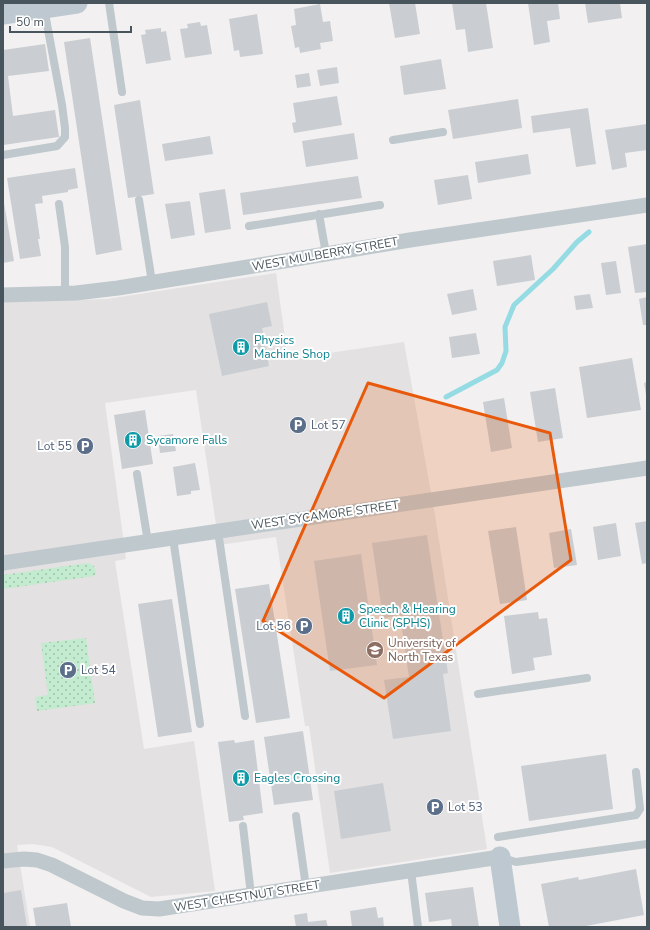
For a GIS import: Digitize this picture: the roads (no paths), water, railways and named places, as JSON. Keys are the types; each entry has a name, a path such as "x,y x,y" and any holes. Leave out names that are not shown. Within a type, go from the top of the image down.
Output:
{"street":[{"path":"3,14 77,3"},
{"name":"WEST MULBERRY STREET","path":"3,295 83,292 410,240 647,205"},
{"name":"WEST SYCAMORE STREET","path":"3,563 647,468"},
{"path":"500,858 510,927"},
{"name":"WEST CHESTNUT STREET","path":"3,861 37,860 52,865 124,901 142,908 159,909 500,858"}],"lane":[{"path":"109,3 122,92"},
{"path":"3,155 57,146 65,137 51,6"},
{"path":"393,140 443,132"},
{"path":"139,200 152,282"},
{"path":"59,204 65,247 65,293"},
{"path":"249,226 380,205"},
{"path":"319,214 326,254"},
{"path":"137,474 148,542"},
{"path":"218,531 245,716"},
{"path":"173,538 200,724"},
{"path":"478,694 587,678"},
{"path":"498,837 636,815 640,809 636,772"},
{"path":"296,816 306,887"},
{"path":"243,826 251,895"},
{"path":"500,858 516,862 647,844"},
{"path":"411,871 418,927"}],"waterway":[{"path":"446,397 497,370 502,363 506,351 505,327 514,305 553,269 577,242 589,232"}],"place":[{"name":"Physics Machine Shop","path":"241,347"},
{"name":"Lot 57","path":"298,425"},
{"name":"Sycamore Falls","path":"133,440"},
{"name":"Lot 55","path":"85,446"},
{"name":"Speech & Hearing Clinic (SPHS)","path":"346,616"},
{"name":"Lot 56","path":"304,626"},
{"name":"University of North Texas","path":"375,650"},
{"name":"Lot 54","path":"68,670"},
{"name":"Eagles Crossing","path":"241,778"},
{"name":"Lot 53","path":"435,807"}]}
